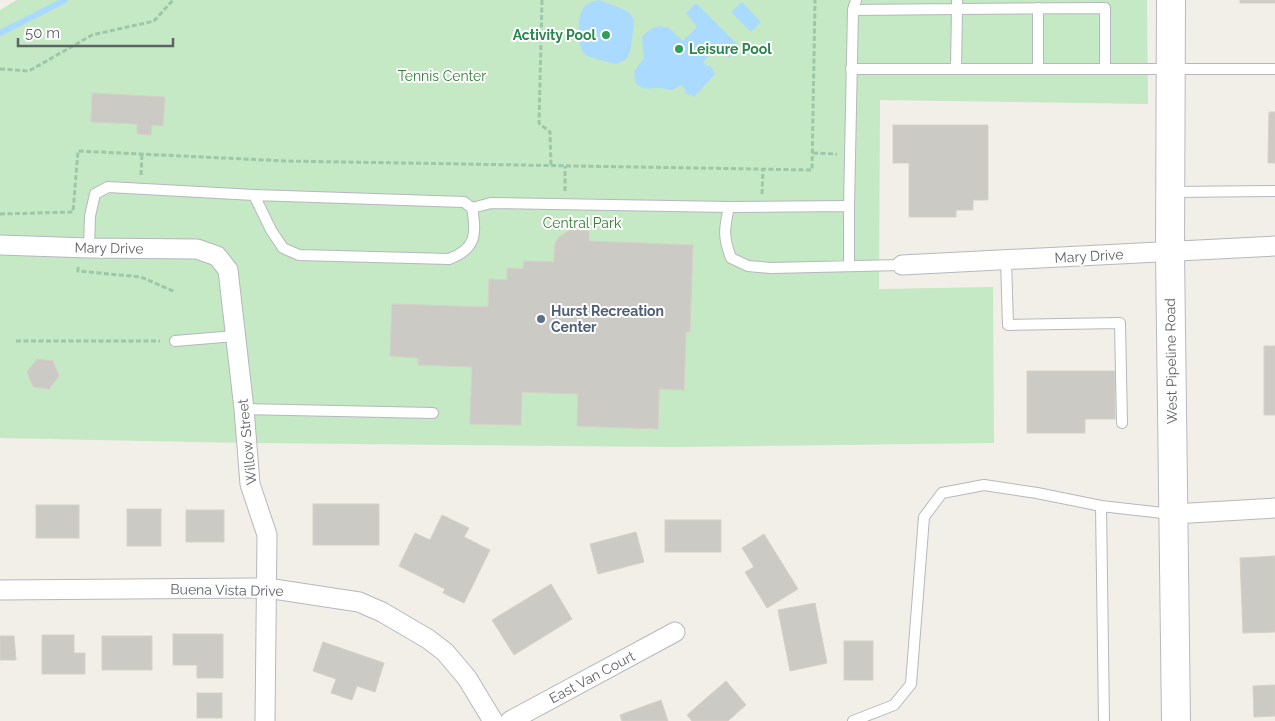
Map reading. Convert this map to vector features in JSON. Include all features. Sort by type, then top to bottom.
[{"type":"main road","name":"West Pipeline Road","points":[[1171,0],[1170,252],[1176,721]]},
{"type":"street","name":"Mary Drive","points":[[0,245],[197,249],[217,256]]},
{"type":"street","name":"Mary Drive","points":[[902,265],[1275,246]]},
{"type":"street","name":"Willow Street","points":[[217,256],[228,270],[234,336],[244,410],[250,484],[267,535],[265,721]]},
{"type":"street","points":[[1173,514],[1275,508]]},
{"type":"street","name":"Buena Vista Drive","points":[[0,590],[267,588],[359,602],[402,623],[445,652],[467,678],[493,721]]},
{"type":"street","name":"East Van Court","points":[[510,721],[675,632]]},
{"type":"lane","points":[[849,266],[851,69],[855,5],[957,4],[1038,8],[1105,8],[1105,68]]},
{"type":"lane","points":[[956,69],[957,4]]},
{"type":"lane","points":[[1038,8],[1038,69]]},
{"type":"lane","points":[[851,69],[1275,69]]},
{"type":"lane","points":[[89,248],[90,216],[95,194],[108,187],[254,195],[464,202],[472,208],[476,229],[470,244],[462,254],[449,259],[299,255],[283,248],[271,230],[254,195]]},
{"type":"lane","points":[[1170,192],[1275,191]]},
{"type":"lane","points":[[472,208],[491,203],[729,207],[849,206]]},
{"type":"lane","points":[[729,207],[724,241],[731,258],[748,266],[771,268],[902,265]]},
{"type":"lane","points":[[1006,260],[1008,325],[1120,324],[1122,423]]},
{"type":"lane","points":[[175,341],[234,336]]},
{"type":"lane","points":[[244,410],[433,413]]},
{"type":"lane","points":[[853,721],[894,705],[911,684],[924,517],[942,493],[984,485],[1037,492],[1101,506],[1173,514]]},
{"type":"lane","points":[[1101,506],[1104,721]]},
{"type":"path","points":[[0,69],[28,71],[92,36],[154,21],[173,0]]},
{"type":"path","points":[[542,0],[539,124],[550,132],[551,166]]},
{"type":"path","points":[[0,214],[73,212],[78,151],[286,160],[812,170],[815,0]]},
{"type":"path","points":[[140,188],[142,153]]},
{"type":"path","points":[[812,153],[850,155]]},
{"type":"path","points":[[564,204],[565,166]]},
{"type":"path","points":[[761,207],[763,169]]},
{"type":"path","points":[[16,341],[175,341]]},
{"type":"green space","name":"Central Park","points":[[17,0],[1147,0],[1148,104],[880,100],[879,289],[993,287],[994,443],[675,447],[246,443],[0,438],[0,10]]},
{"type":"water","name":"Activity Pool","points":[[599,0],[625,10],[634,22],[631,48],[627,58],[616,64],[586,55],[580,46],[579,24],[582,11],[587,4]]},
{"type":"water","points":[[742,2],[761,22],[751,32],[731,12]]},
{"type":"water","name":"Leisure Pool","points":[[696,3],[740,47],[729,58],[717,47],[703,62],[708,67],[710,65],[715,74],[694,97],[691,94],[685,93],[686,90],[681,85],[672,90],[645,88],[636,84],[634,72],[644,58],[642,38],[653,28],[660,26],[669,28],[683,41],[697,27],[686,13]]},
{"type":"building","points":[[1240,0],[1275,0],[1275,3],[1240,3]]},
{"type":"building","points":[[92,93],[165,97],[163,126],[152,125],[151,135],[137,134],[137,124],[91,122]]},
{"type":"building","points":[[1269,112],[1275,112],[1275,163],[1268,163]]},
{"type":"building","points":[[893,125],[988,125],[988,200],[973,200],[973,210],[956,210],[956,217],[909,217],[909,163],[893,163]]},
{"type":"building","name":"Hurst Recreation Center","points":[[570,230],[589,231],[589,241],[693,245],[690,332],[686,332],[684,390],[659,389],[658,429],[577,426],[578,394],[522,392],[521,425],[470,424],[472,367],[418,365],[418,358],[390,356],[392,304],[488,307],[489,279],[507,280],[507,268],[523,269],[524,261],[554,262],[555,243],[559,237]]},
{"type":"building","points":[[1264,346],[1275,346],[1275,415],[1264,415]]},
{"type":"building","points":[[37,359],[53,361],[59,376],[49,389],[33,387],[27,372]]},
{"type":"building","points":[[1027,371],[1115,371],[1115,419],[1085,419],[1085,433],[1027,433]]},
{"type":"building","points":[[313,504],[379,504],[379,545],[313,545]]},
{"type":"building","points":[[36,505],[79,505],[79,538],[36,538]]},
{"type":"building","points":[[127,509],[161,509],[161,546],[127,546]]},
{"type":"building","points":[[186,510],[224,510],[224,542],[186,542]]},
{"type":"building","points":[[442,515],[469,528],[464,537],[490,550],[464,603],[443,593],[445,589],[399,566],[415,533],[430,540]]},
{"type":"building","points":[[665,520],[721,520],[721,552],[665,552]]},
{"type":"building","points":[[636,532],[644,562],[598,574],[590,544]]},
{"type":"building","points":[[764,534],[798,589],[767,608],[745,572],[754,567],[742,548]]},
{"type":"building","points":[[1275,556],[1275,632],[1243,633],[1240,558]]},
{"type":"building","points":[[551,584],[572,619],[514,655],[492,620]]},
{"type":"building","points":[[815,603],[827,663],[790,671],[778,610]]},
{"type":"building","points":[[173,634],[223,634],[223,678],[197,678],[197,665],[173,665]]},
{"type":"building","points":[[42,635],[74,635],[74,653],[85,653],[85,674],[42,674]]},
{"type":"building","points":[[0,636],[14,636],[16,660],[0,660]]},
{"type":"building","points":[[102,636],[152,636],[152,670],[102,670]]},
{"type":"building","points":[[844,641],[873,641],[873,680],[844,680]]},
{"type":"building","points":[[323,642],[384,663],[375,692],[357,686],[352,700],[331,693],[336,679],[313,671]]},
{"type":"building","points":[[726,681],[746,705],[728,721],[692,721],[687,715]]},
{"type":"building","points":[[1275,685],[1275,716],[1254,717],[1253,686]]},
{"type":"building","points":[[197,693],[222,693],[222,718],[197,718]]},
{"type":"building","points":[[661,700],[668,721],[622,721],[620,715]]},
{"type":"waterway","points":[[0,33],[65,0]]},
{"type":"place","name":"Activity Pool","points":[[606,35]]},
{"type":"place","name":"Leisure Pool","points":[[679,49]]},
{"type":"place","name":"Hurst Recreation Center","points":[[541,319]]},
{"type":"park label","name":"Tennis Center","points":[[442,76]]}]
